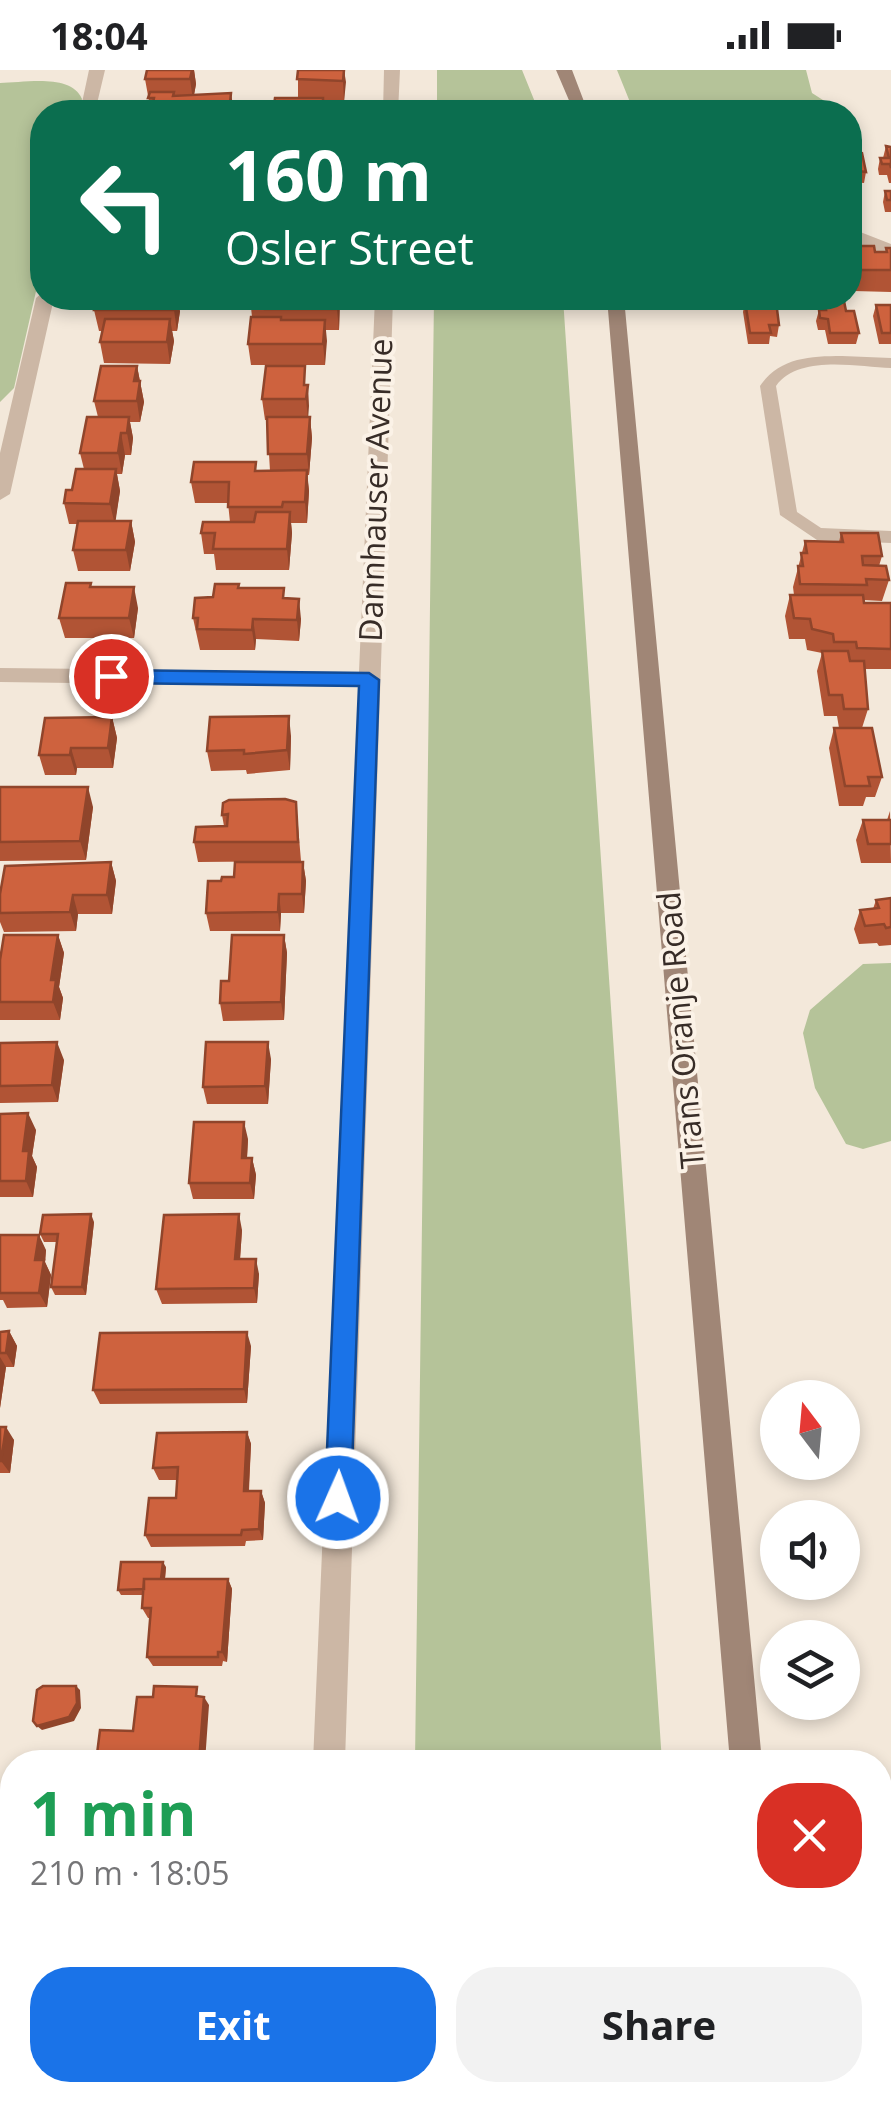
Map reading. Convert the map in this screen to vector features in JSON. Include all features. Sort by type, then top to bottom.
[{"type":"main road","points":[[564,70],[576,100]]},
{"type":"main road","name":"Trans Oranje Road","points":[[616,310],[745,1750]]},
{"type":"street","points":[[88,70],[97,70],[90,100]]},
{"type":"street","points":[[391,100],[392,70]]},
{"type":"street","points":[[862,239],[891,249]]},
{"type":"street","points":[[0,494],[8,422],[41,310]]},
{"type":"street","name":"Dannhauser Avenue","points":[[328,1750],[384,310]]},
{"type":"street","points":[[0,675],[369,680]]},
{"type":"lane","points":[[891,363],[799,363],[778,370],[768,386],[789,515],[817,534],[891,537]]},
{"type":"green space","points":[[437,70],[522,70],[534,100],[437,100]]},
{"type":"green space","points":[[617,70],[806,70],[812,93],[823,100],[629,100]]},
{"type":"green space","points":[[0,83],[58,83],[76,91],[82,99],[30,100],[32,310],[14,388],[0,402]]},
{"type":"green space","points":[[434,310],[564,310],[661,1750],[415,1750]]},
{"type":"green space","points":[[891,963],[891,1141],[863,1149],[846,1144],[815,1088],[803,1033],[810,1010],[863,964]]},
{"type":"building","points":[[147,70],[192,70],[190,79],[145,79]]},
{"type":"building","points":[[298,70],[344,70],[343,81],[297,79]]},
{"type":"building","points":[[150,92],[174,92],[173,96],[231,93],[230,100],[148,98]]},
{"type":"building","points":[[275,98],[323,98],[323,100]]},
{"type":"building","points":[[886,146],[891,147],[891,168],[890,164],[882,164],[880,158],[889,158]]},
{"type":"building","points":[[862,246],[874,246],[875,252],[891,248],[891,270],[862,270]]},
{"type":"building","points":[[876,305],[891,305],[891,333],[882,333]]},
{"type":"building","points":[[746,310],[777,310],[779,325],[769,325],[771,333],[750,333]]},
{"type":"building","points":[[819,310],[854,311],[859,333],[830,333],[828,319],[820,318]]},
{"type":"building","points":[[251,317],[325,320],[323,344],[248,344]]},
{"type":"building","points":[[105,319],[170,319],[167,342],[100,342]]},
{"type":"building","points":[[101,366],[137,366],[137,401],[94,401]]},
{"type":"building","points":[[266,366],[305,366],[306,399],[262,399]]},
{"type":"building","points":[[87,417],[129,417],[118,453],[80,453]]},
{"type":"building","points":[[267,417],[310,417],[307,454],[268,454]]},
{"type":"building","points":[[194,462],[256,462],[255,471],[307,470],[305,502],[283,502],[282,507],[228,507],[229,482],[191,482]]},
{"type":"building","points":[[76,469],[116,469],[110,504],[64,503],[66,490],[72,490]]},
{"type":"building","points":[[256,512],[290,512],[287,549],[213,549],[215,533],[201,533],[203,522],[254,522]]},
{"type":"building","points":[[78,521],[131,521],[126,550],[73,550]]},
{"type":"building","points":[[841,533],[878,533],[882,556],[862,556],[863,565],[886,566],[889,580],[866,579],[867,585],[800,584],[798,566],[803,566],[801,553],[807,553],[805,541],[843,542]]},
{"type":"building","points":[[66,583],[134,587],[129,618],[59,618]]},
{"type":"building","points":[[215,584],[284,588],[283,598],[299,599],[297,620],[253,619],[252,630],[197,629],[198,618],[193,618],[195,598],[213,597]]},
{"type":"building","points":[[790,595],[863,595],[864,603],[891,603],[891,649],[857,648],[856,642],[834,642],[833,634],[812,629],[810,619],[794,618]]},
{"type":"building","points":[[822,651],[848,651],[850,661],[864,661],[868,709],[844,709],[842,695],[829,695]]},
{"type":"building","points":[[289,716],[287,750],[244,754],[244,750],[207,751],[210,717]]},
{"type":"building","points":[[112,717],[108,748],[71,748],[70,755],[39,755],[45,718]]},
{"type":"building","points":[[834,728],[872,728],[882,777],[868,777],[870,786],[845,786]]},
{"type":"building","points":[[0,787],[88,787],[80,841],[0,842]]},
{"type":"building","points":[[229,800],[296,802],[298,842],[194,842],[196,827],[227,826],[228,814],[222,815],[223,803]]},
{"type":"building","points":[[863,820],[891,820],[891,844],[868,844]]},
{"type":"building","points":[[111,862],[107,895],[73,895],[70,912],[0,913],[5,866]]},
{"type":"building","points":[[235,862],[303,862],[302,894],[279,894],[278,912],[206,913],[208,881],[234,877]]},
{"type":"building","points":[[891,898],[891,927],[865,926],[860,910],[879,908],[876,900]]},
{"type":"building","points":[[4,935],[58,935],[51,980],[56,980],[53,1002],[0,1002]]},
{"type":"building","points":[[232,935],[284,935],[281,1002],[220,1003],[221,981],[229,981]]},
{"type":"building","points":[[57,1042],[52,1085],[0,1086],[0,1043]]},
{"type":"building","points":[[206,1042],[268,1042],[265,1086],[203,1087]]},
{"type":"building","points":[[28,1113],[23,1151],[29,1151],[26,1181],[0,1181],[0,1114]]},
{"type":"building","points":[[194,1122],[244,1122],[242,1158],[252,1158],[250,1183],[189,1183]]},
{"type":"building","points":[[91,1214],[82,1287],[51,1287],[58,1234],[40,1234],[43,1215]]},
{"type":"building","points":[[239,1214],[235,1259],[256,1259],[254,1288],[156,1289],[164,1215]]},
{"type":"building","points":[[0,1235],[39,1235],[35,1260],[44,1260],[39,1293],[0,1293]]},
{"type":"building","points":[[9,1331],[6,1353],[0,1353],[0,1332]]},
{"type":"building","points":[[247,1332],[244,1389],[93,1390],[100,1333]]},
{"type":"building","points":[[0,1427],[6,1427],[1,1461],[0,1461]]},
{"type":"building","points":[[247,1432],[244,1491],[261,1491],[259,1529],[242,1530],[241,1535],[145,1535],[149,1498],[176,1498],[178,1467],[153,1468],[157,1433]]},
{"type":"building","points":[[121,1562],[163,1562],[161,1579],[144,1579],[144,1589],[118,1590]]},
{"type":"building","points":[[144,1579],[228,1579],[222,1652],[218,1652],[218,1657],[147,1657],[151,1608],[142,1608]]},
{"type":"building","points":[[43,1686],[76,1686],[77,1703],[69,1717],[37,1726],[33,1721],[37,1690]]},
{"type":"building","points":[[154,1686],[197,1687],[196,1696],[204,1697],[200,1750],[98,1750],[100,1730],[133,1731],[137,1697],[153,1697]]},
{"type":"route","points":[[111,676],[369,680],[338,1498]]}]
